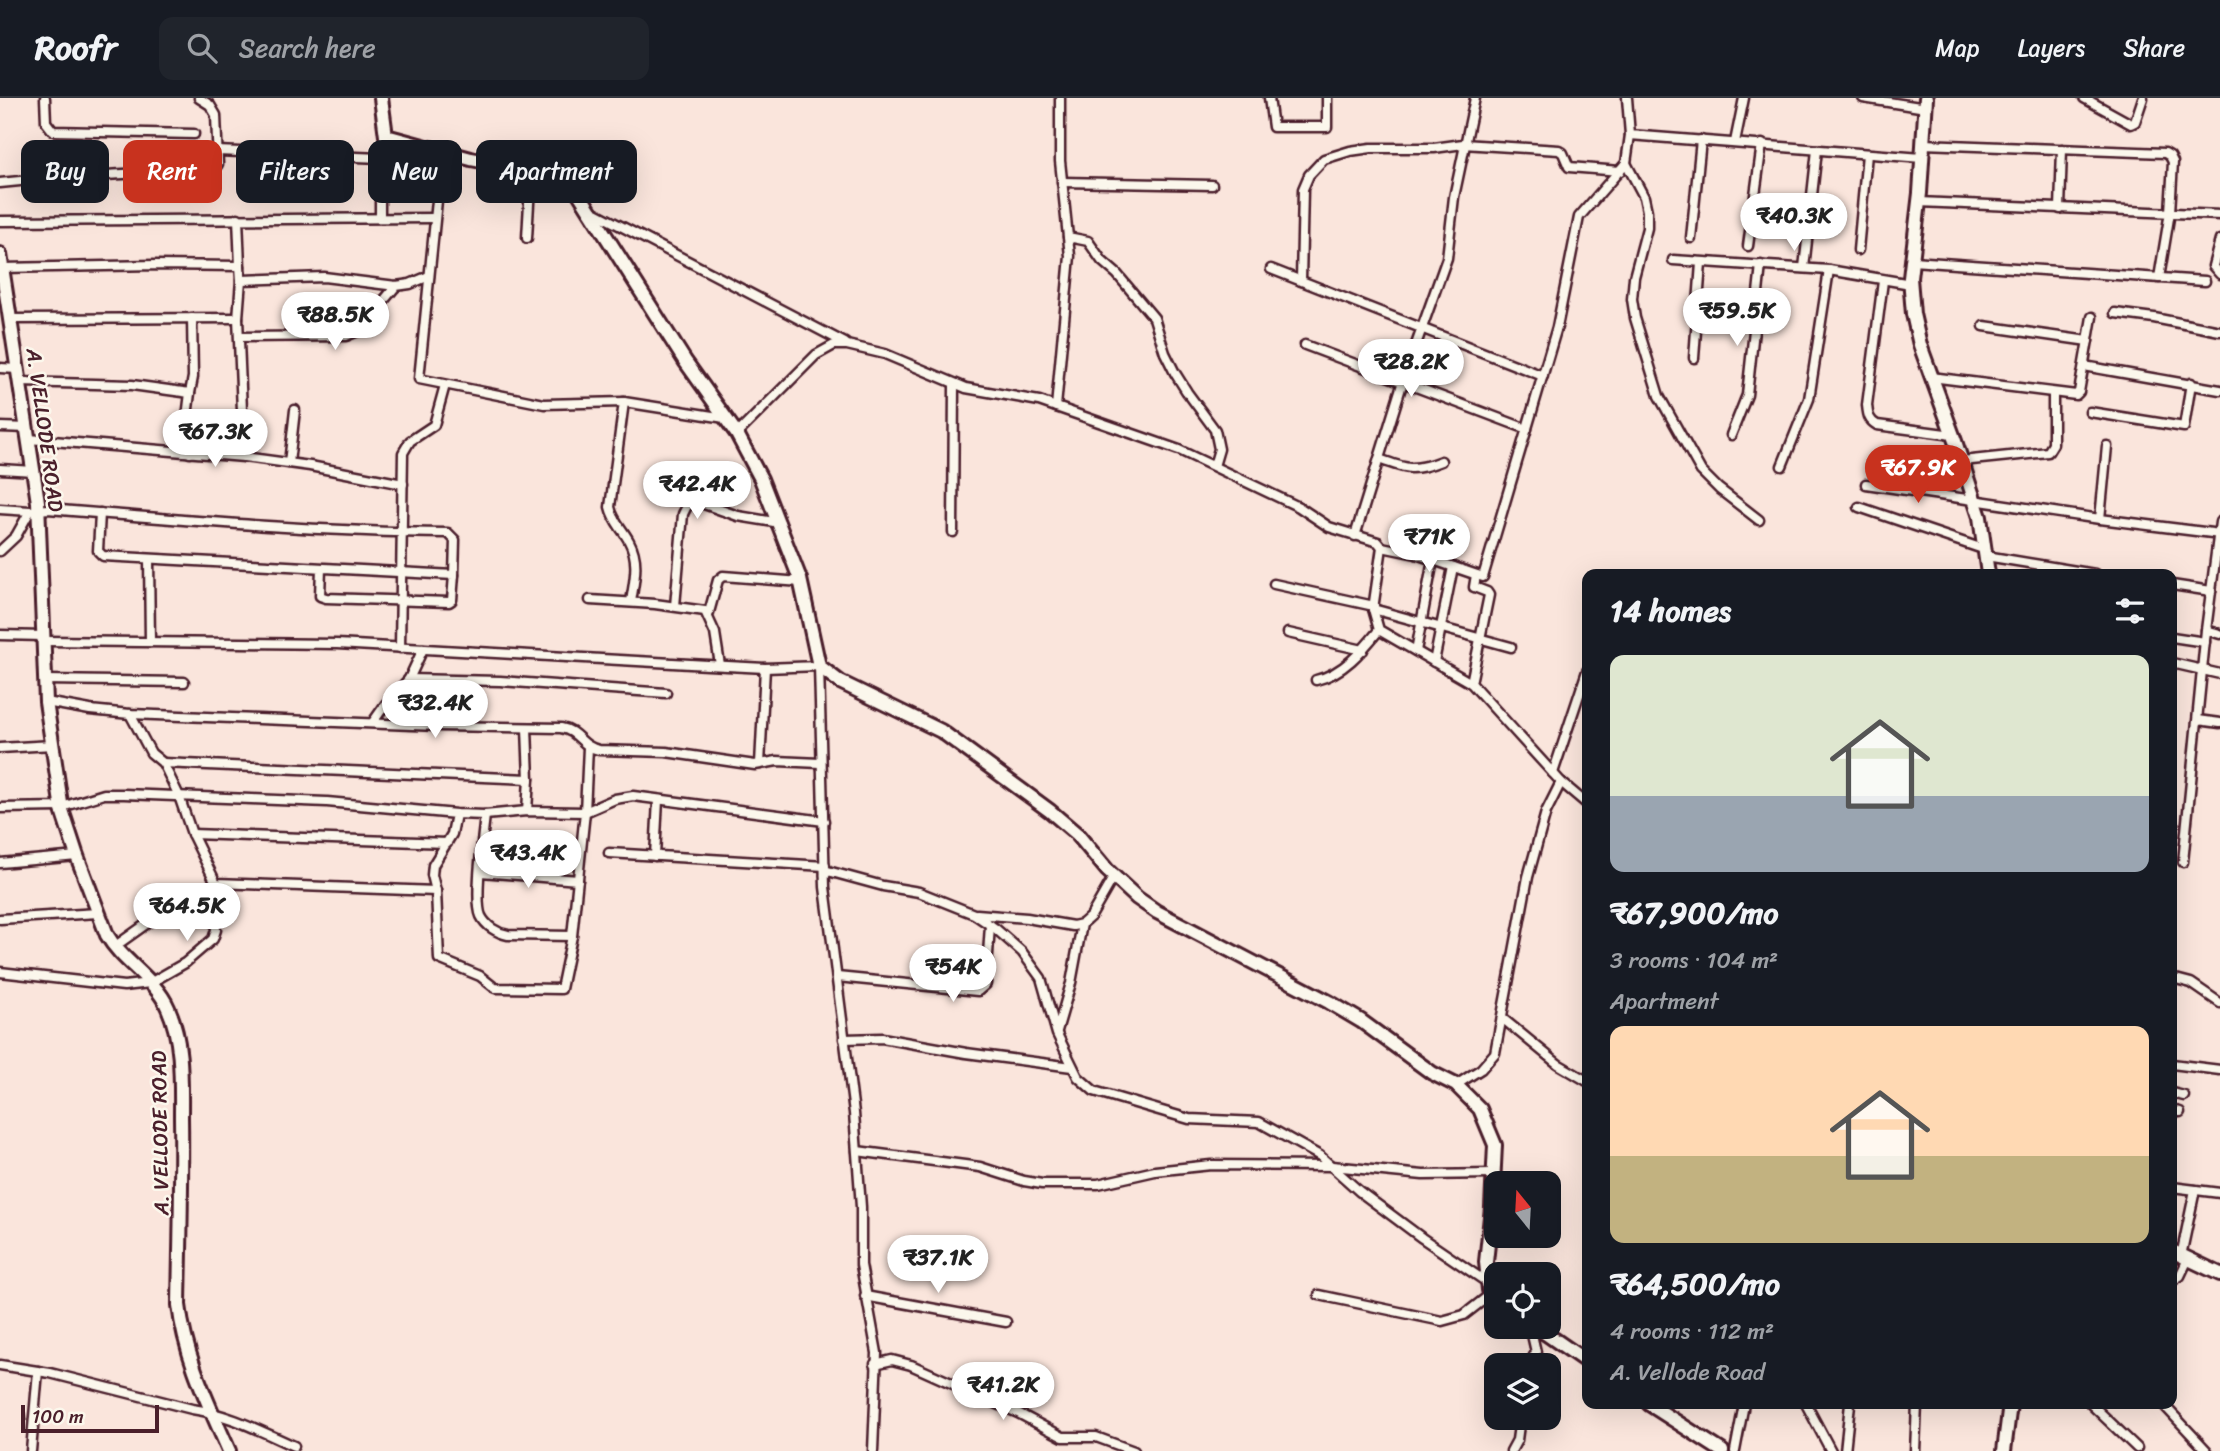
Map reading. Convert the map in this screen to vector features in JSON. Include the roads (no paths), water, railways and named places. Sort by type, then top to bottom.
[{"type":"street","points":[[45,98],[46,122],[52,131],[194,134]]},
{"type":"street","points":[[199,98],[210,105],[216,115],[217,140]]},
{"type":"street","points":[[381,98],[385,140]]},
{"type":"street","points":[[1056,407],[1070,256],[1062,182],[1060,98]]},
{"type":"street","points":[[1269,98],[1273,127],[1326,127],[1327,98]]},
{"type":"street","points":[[1355,536],[1403,381],[1447,258],[1454,197],[1475,98]]},
{"type":"street","points":[[737,434],[816,355],[834,345],[847,345],[885,354],[954,384],[1039,401],[1179,450],[1299,507],[1329,527],[1378,542],[1382,547],[1483,577],[1557,327],[1579,217],[1626,163],[1630,135],[1627,98]]},
{"type":"street","points":[[1735,142],[1744,98]]},
{"type":"street","points":[[1863,98],[1926,103],[1911,284],[1920,345],[1980,517],[1988,569]]},
{"type":"street","points":[[2084,98],[2131,124],[2135,122],[2143,98]]},
{"type":"street","points":[[1630,135],[1922,158]]},
{"type":"street","points":[[386,136],[401,140]]},
{"type":"street","points":[[1691,238],[1701,139]]},
{"type":"street","points":[[1301,281],[1303,189],[1318,163],[1332,155],[1371,148],[1434,148],[1464,144],[1559,150],[1569,167],[1620,171]]},
{"type":"street","points":[[1748,246],[1762,144]]},
{"type":"street","points":[[1923,144],[2165,153],[2173,162],[2170,212],[2160,278]]},
{"type":"street","points":[[2060,209],[2062,149]]},
{"type":"street","points":[[1804,268],[1817,150]]},
{"type":"street","points":[[222,151],[368,157]]},
{"type":"street","points":[[1858,250],[1867,154]]},
{"type":"street","points":[[1626,163],[1644,197],[1647,211],[1647,228],[1634,277],[1632,299],[1635,318],[1659,396],[1701,471],[1719,489],[1759,520]]},
{"type":"street","points":[[0,183],[123,174]]},
{"type":"street","points":[[1062,182],[1212,185]]},
{"type":"street","points":[[1919,202],[2220,215]]},
{"type":"street","points":[[380,203],[380,217]]},
{"type":"street","points":[[436,203],[419,376],[422,382],[544,404],[624,402],[725,418]]},
{"type":"street","points":[[527,238],[529,203]]},
{"type":"street","points":[[585,203],[685,361],[737,434],[761,479],[801,582],[818,666],[825,871],[857,1151],[861,1265],[877,1353],[873,1451]]},
{"type":"street","points":[[589,209],[847,345]]},
{"type":"street","points":[[238,218],[242,280],[238,317],[244,457]]},
{"type":"street","points":[[0,221],[434,218]]},
{"type":"street","points":[[1068,237],[1088,241],[1102,261],[1117,274],[1154,318],[1165,353],[1175,373],[1215,430],[1219,449],[1214,466]]},
{"type":"street","points":[[2220,240],[2213,266],[2220,274]]},
{"type":"street","name":"A. VELLODE ROAD","points":[[0,254],[3,294],[10,319],[34,471],[46,702],[62,807],[97,913],[114,947],[159,991],[173,1020],[177,1040],[182,1153],[179,1305],[182,1333],[188,1355],[229,1451]]},
{"type":"street","points":[[1673,260],[1829,270],[1911,284]]},
{"type":"street","points":[[1912,261],[2205,281]]},
{"type":"street","points":[[1693,358],[1702,263]]},
{"type":"street","points":[[1731,435],[1746,395],[1762,265]]},
{"type":"street","points":[[2,268],[240,266]]},
{"type":"street","points":[[1271,269],[1542,376]]},
{"type":"street","points":[[1782,466],[1810,398],[1829,270]]},
{"type":"street","points":[[242,280],[324,277],[396,286],[410,284],[429,276]]},
{"type":"street","points":[[1883,281],[1867,405],[1871,422],[1953,435]]},
{"type":"street","points":[[240,337],[346,336],[358,331],[396,286]]},
{"type":"street","points":[[2115,313],[2220,331]]},
{"type":"street","points":[[10,319],[238,317]]},
{"type":"street","points":[[1931,377],[2076,395],[2079,392],[2092,317]]},
{"type":"street","points":[[190,453],[186,425],[193,377],[192,318]]},
{"type":"street","points":[[1984,326],[2088,341]]},
{"type":"street","points":[[1305,345],[1527,429]]},
{"type":"street","points":[[2084,366],[2220,390]]},
{"type":"street","points":[[0,368],[19,375],[190,393]]},
{"type":"street","points":[[2090,412],[2184,427],[2191,383]]},
{"type":"street","points":[[953,532],[954,384]]},
{"type":"street","points":[[400,648],[404,533],[402,459],[410,441],[434,425],[445,385]]},
{"type":"street","points":[[1962,461],[2048,452],[2053,444],[2053,394]]},
{"type":"street","points":[[624,402],[610,506],[612,519],[628,539],[637,563],[631,602]]},
{"type":"street","points":[[289,463],[295,410]]},
{"type":"street","points":[[0,427],[28,433],[289,463],[403,484]]},
{"type":"street","points":[[2100,519],[2107,446]]},
{"type":"street","points":[[1379,459],[1408,469],[1420,469],[1441,461]]},
{"type":"street","points":[[0,469],[34,471]]},
{"type":"street","points":[[1866,484],[2219,534]]},
{"type":"street","points":[[675,606],[683,514],[687,506],[694,502],[704,503],[738,516],[779,523]]},
{"type":"street","points":[[1859,507],[1986,553],[2069,569]]},
{"type":"street","points":[[0,509],[404,533],[448,533],[455,540],[452,600],[449,602],[326,598],[320,596],[321,568]]},
{"type":"street","points":[[0,551],[16,536],[34,510]]},
{"type":"street","points":[[100,513],[99,555],[454,575]]},
{"type":"street","points":[[2183,862],[2206,630],[2220,522]]},
{"type":"street","points":[[1382,547],[1373,608],[1379,629],[1471,683],[1561,782],[1582,800]]},
{"type":"street","points":[[149,559],[149,642]]},
{"type":"street","points":[[1416,651],[1433,560]]},
{"type":"street","points":[[1434,662],[1453,567]]},
{"type":"street","points":[[1471,683],[1489,595],[1474,587],[1476,575]]},
{"type":"street","points":[[708,616],[718,579],[723,576],[801,582]]},
{"type":"street","points":[[1274,584],[1373,608],[1511,647]]},
{"type":"street","points":[[2177,586],[2211,591]]},
{"type":"street","points":[[590,600],[700,609],[708,616],[718,643],[720,665]]},
{"type":"street","points":[[1316,680],[1338,672],[1363,650],[1379,629]]},
{"type":"street","points":[[2206,630],[2220,634]]},
{"type":"street","points":[[1288,633],[1363,650]]},
{"type":"street","points":[[0,635],[149,642],[337,644],[765,668],[818,666],[840,682],[941,731],[1050,811],[1077,834],[1136,898],[1157,912],[1362,1021],[1432,1073],[1455,1085],[1480,1109],[1495,1145],[1493,1171]]},
{"type":"street","points":[[2177,638],[2205,642]]},
{"type":"street","points":[[373,722],[384,705],[409,679],[423,649]]},
{"type":"street","points":[[2177,664],[2220,674]]},
{"type":"street","points":[[761,764],[765,668]]},
{"type":"street","points":[[409,679],[500,681],[666,693]]},
{"type":"street","points":[[45,680],[184,682]]},
{"type":"street","points":[[1553,773],[1582,686]]},
{"type":"street","points":[[46,702],[130,714],[570,729],[588,747],[666,752],[755,765],[777,761],[820,763]]},
{"type":"street","points":[[130,714],[151,753],[163,763],[179,796],[192,834],[216,883]]},
{"type":"street","points":[[2198,720],[2220,723]]},
{"type":"street","points":[[527,728],[527,811]]},
{"type":"street","points":[[0,748],[53,745]]},
{"type":"street","points":[[456,814],[447,843],[433,865],[439,959],[480,976],[495,988],[561,989],[572,936],[585,813],[588,747]]},
{"type":"street","points":[[163,763],[529,779]]},
{"type":"street","points":[[1455,1085],[1481,1069],[1495,1053],[1528,877],[1546,812],[1561,782]]},
{"type":"street","points":[[0,808],[62,807],[104,794],[327,802],[485,815],[527,811],[585,813],[625,796],[824,821]]},
{"type":"street","points":[[656,856],[658,800]]},
{"type":"street","points":[[485,815],[478,905],[485,921],[494,930],[508,935],[572,936]]},
{"type":"street","points":[[192,834],[447,843]]},
{"type":"street","points":[[609,853],[840,873],[883,886],[919,892],[974,914],[1022,952],[1041,978],[1057,1034],[1072,1067],[1077,1077],[1094,1091],[1189,1119],[1259,1122],[1320,1156],[1359,1191],[1484,1287]]},
{"type":"street","points":[[0,863],[77,856]]},
{"type":"street","points":[[481,872],[578,880]]},
{"type":"street","points":[[974,914],[1027,918],[1073,926],[1082,924],[1091,916],[1114,876]]},
{"type":"street","points":[[114,947],[159,915],[216,883],[436,891]]},
{"type":"street","points":[[0,972],[124,986],[150,983],[185,963],[213,939],[215,921],[196,895]]},
{"type":"street","points":[[0,919],[97,913]]},
{"type":"street","points":[[1057,1034],[1071,982],[1082,924]]},
{"type":"street","points":[[837,977],[978,991],[986,984],[990,925]]},
{"type":"street","points":[[2177,979],[2191,983],[2220,1003]]},
{"type":"street","points":[[1502,1018],[1558,1063],[1582,1078]]},
{"type":"street","points":[[844,1039],[882,1038],[966,1053],[1072,1067]]},
{"type":"street","points":[[2177,1065],[2220,1070]]},
{"type":"street","points":[[2177,1094],[2184,1096]]},
{"type":"street","points":[[857,1151],[980,1167],[1042,1184],[1098,1184],[1183,1166],[1332,1166],[1423,1175],[1484,1174]]},
{"type":"street","points":[[2177,1188],[2220,1193]]},
{"type":"street","points":[[2177,1278],[2180,1276],[2180,1255],[2195,1190]]},
{"type":"street","points":[[2180,1255],[2220,1274]]},
{"type":"street","points":[[1319,1295],[1441,1321],[1464,1315],[1484,1299]]},
{"type":"street","points":[[865,1296],[1006,1322]]},
{"type":"street","points":[[1552,1339],[1582,1359]]},
{"type":"street","points":[[875,1364],[891,1360],[911,1365],[1018,1413],[1063,1437],[1096,1437],[1134,1451]]},
{"type":"street","points":[[0,1365],[38,1371],[192,1409],[212,1411],[293,1446]]},
{"type":"street","points":[[31,1451],[38,1371]]},
{"type":"street","points":[[1657,1409],[1722,1451]]},
{"type":"street","points":[[1735,1451],[1743,1409]]},
{"type":"street","points":[[1809,1409],[1831,1451]]},
{"type":"street","points":[[1845,1451],[1849,1409]]},
{"type":"street","points":[[1915,1451],[1917,1409]]},
{"type":"street","points":[[2004,1451],[2009,1409]]},
{"type":"street","points":[[2096,1409],[2137,1448]]},
{"type":"street","points":[[2168,1409],[2207,1451]]},
{"type":"street","points":[[1511,1451],[1518,1430]]}]
